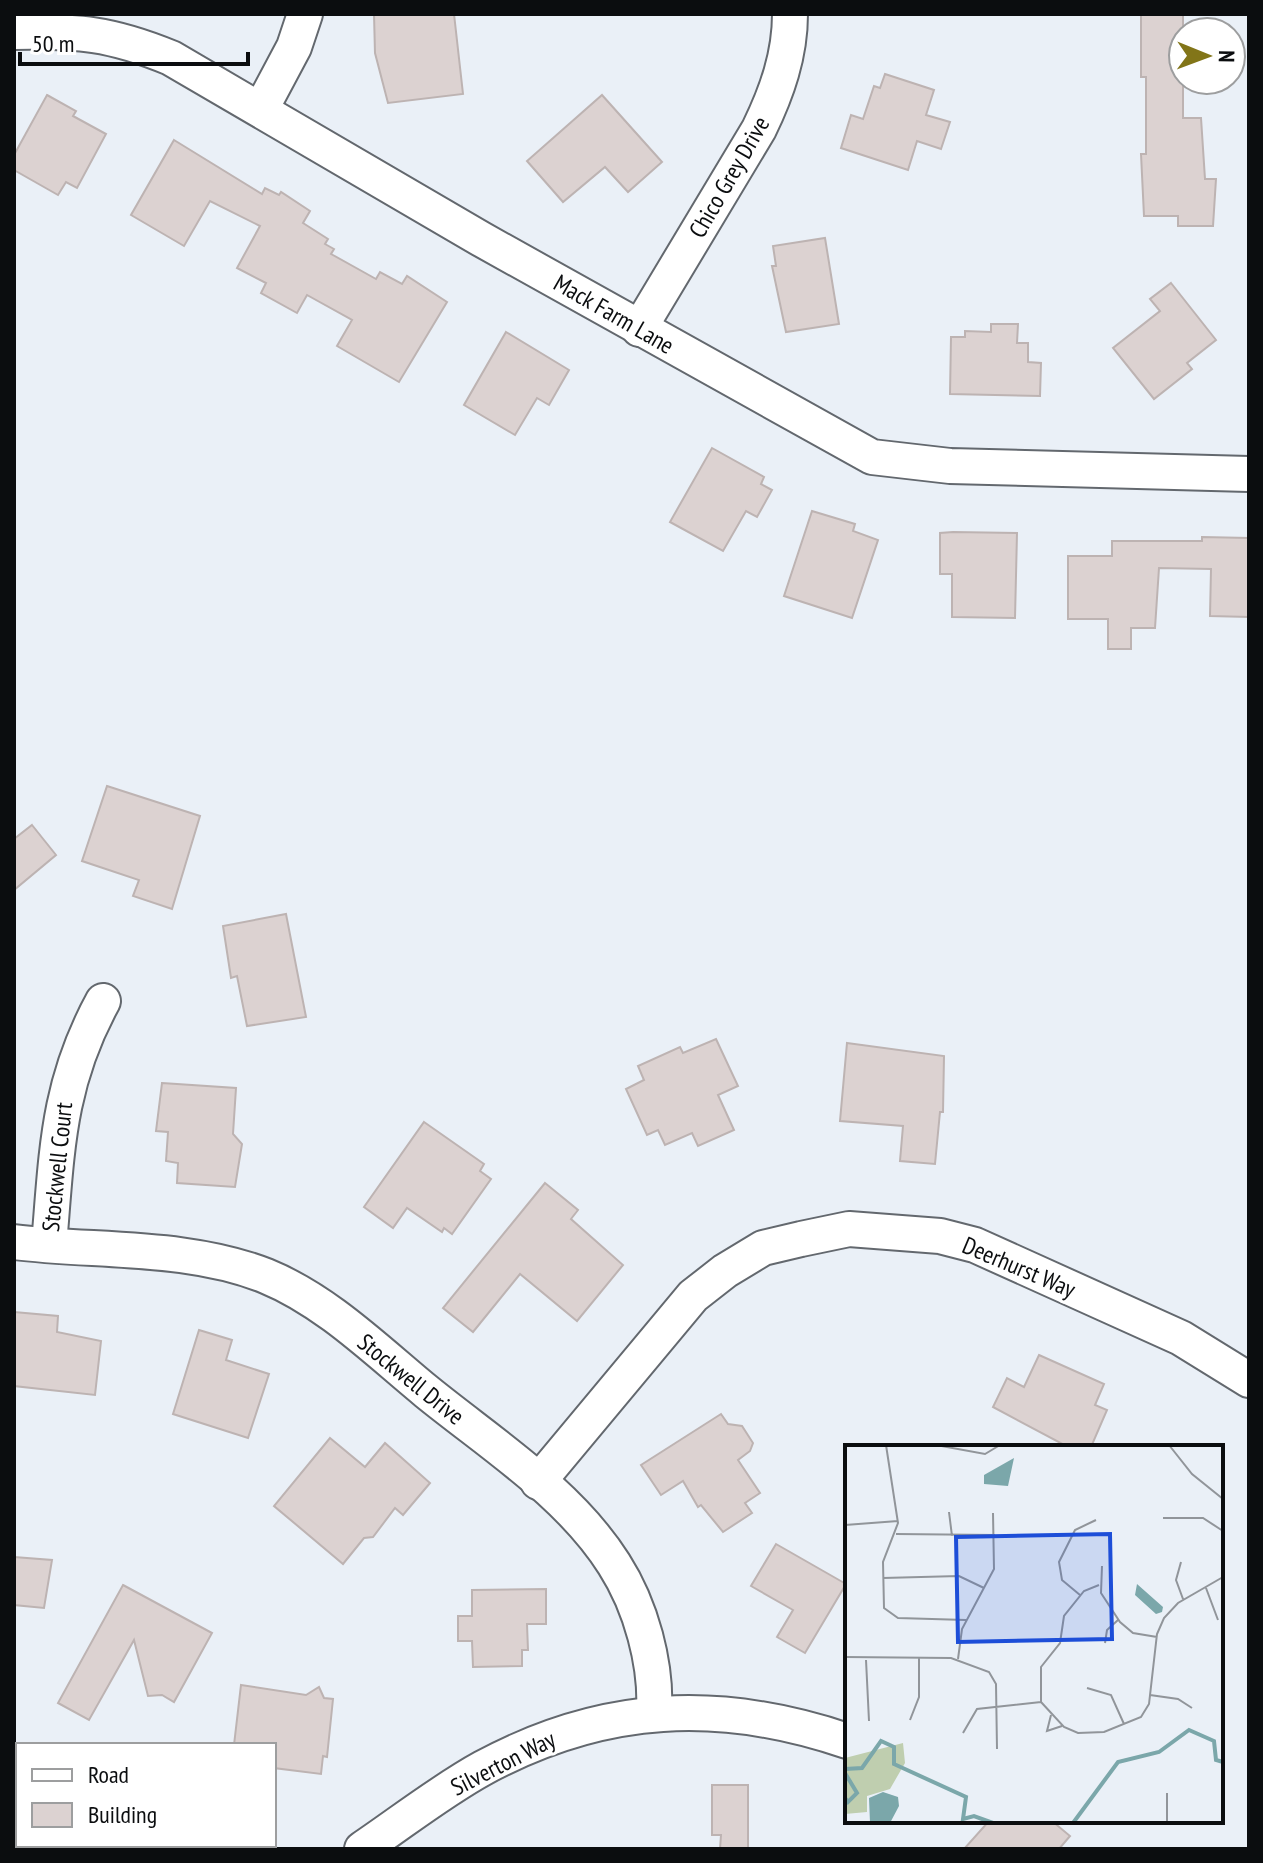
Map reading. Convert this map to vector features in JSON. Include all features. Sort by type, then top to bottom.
[{"type":"street","points":[[261,109],[294,47],[305,14]]},
{"type":"street","name":"Chico Grey Drive","points":[[639,329],[759,129],[776,94],[785,59],[790,14]]},
{"type":"street","name":"Mack Farm Lane","points":[[14,32],[82,32],[128,40],[171,58],[639,329],[872,457],[950,466],[1249,474]]},
{"type":"street","name":"Stockwell Court","points":[[49,1245],[64,1094],[77,1052],[103,1001]]},
{"type":"street","name":"Deerhurst Way","points":[[538,1482],[693,1296],[725,1271],[763,1248],[849,1229],[895,1230],[975,1245],[1181,1338],[1249,1380]]},
{"type":"street","name":"Stockwell Drive","points":[[14,1242],[219,1262],[292,1288],[330,1312],[538,1482],[588,1529],[615,1565],[630,1595],[649,1653],[654,1714]]},
{"type":"street","name":"Silverton Way","points":[[362,1849],[451,1787],[510,1754],[592,1724],[654,1714],[748,1715],[845,1740]]},
{"type":"building","points":[[374,14],[454,14],[463,94],[388,103],[375,53]]},
{"type":"building","points":[[1141,14],[1183,14],[1167,16],[1167,96],[1183,96],[1183,118],[1201,118],[1205,179],[1216,179],[1213,226],[1178,226],[1178,216],[1144,216],[1141,154],[1146,154],[1146,77],[1141,77]]},
{"type":"building","points":[[885,74],[934,90],[926,115],[950,122],[941,149],[917,141],[908,170],[841,148],[851,115],[863,119],[874,86],[880,88]]},
{"type":"building","points":[[47,95],[76,111],[73,116],[106,134],[77,188],[66,182],[58,195],[14,170],[14,155]]},
{"type":"building","points":[[602,95],[662,162],[628,192],[605,167],[563,202],[527,161]]},
{"type":"building","points":[[174,140],[262,194],[265,188],[279,195],[281,192],[310,211],[303,223],[328,239],[325,244],[334,249],[331,254],[376,279],[380,272],[402,284],[407,276],[447,302],[399,382],[337,346],[352,320],[307,295],[297,313],[261,293],[266,283],[237,268],[260,226],[210,201],[184,246],[131,215]]},
{"type":"building","points":[[825,238],[839,324],[786,332],[772,266],[776,266],[773,246]]},
{"type":"building","points":[[1171,283],[1216,340],[1187,363],[1192,369],[1154,399],[1113,348],[1160,311],[1150,299]]},
{"type":"building","points":[[991,324],[1018,324],[1017,343],[1028,343],[1028,362],[1041,363],[1040,396],[950,394],[951,337],[965,337],[965,331],[991,332]]},
{"type":"building","points":[[506,332],[569,370],[549,405],[537,398],[515,435],[464,405]]},
{"type":"building","points":[[712,448],[764,477],[761,484],[772,490],[757,517],[746,511],[723,551],[670,522]]},
{"type":"building","points":[[812,511],[855,524],[853,531],[878,540],[852,618],[784,596]]},
{"type":"building","points":[[940,533],[1017,533],[1015,618],[952,617],[952,574],[940,574]]},
{"type":"building","points":[[1202,537],[1249,538],[1249,617],[1210,616],[1211,569],[1159,568],[1155,628],[1131,628],[1131,649],[1108,649],[1108,619],[1068,619],[1068,556],[1112,556],[1112,541],[1202,541]]},
{"type":"building","points":[[107,786],[200,816],[172,909],[133,896],[139,880],[82,861]]},
{"type":"building","points":[[32,825],[56,855],[14,890],[14,839]]},
{"type":"building","points":[[286,914],[306,1017],[247,1026],[237,976],[231,978],[223,926]]},
{"type":"building","points":[[716,1039],[738,1086],[718,1095],[734,1130],[698,1146],[692,1133],[665,1145],[658,1130],[647,1135],[626,1089],[644,1080],[638,1066],[680,1047],[683,1053]]},
{"type":"building","points":[[847,1043],[944,1056],[943,1112],[940,1112],[935,1164],[900,1161],[903,1126],[840,1121]]},
{"type":"building","points":[[162,1083],[236,1088],[233,1134],[242,1144],[235,1187],[177,1183],[178,1163],[166,1161],[168,1132],[156,1131]]},
{"type":"building","points":[[424,1122],[484,1164],[480,1171],[491,1179],[452,1234],[444,1228],[442,1232],[407,1208],[393,1228],[364,1207]]},
{"type":"building","points":[[545,1183],[578,1210],[571,1219],[623,1265],[577,1321],[520,1274],[473,1332],[443,1308]]},
{"type":"building","points":[[14,1312],[58,1316],[57,1332],[101,1341],[95,1395],[14,1386]]},
{"type":"building","points":[[199,1330],[232,1340],[226,1360],[269,1374],[248,1438],[173,1414]]},
{"type":"building","points":[[1039,1355],[1104,1384],[1095,1405],[1107,1410],[1092,1445],[1064,1445],[993,1407],[1007,1378],[1024,1387]]},
{"type":"building","points":[[721,1414],[728,1424],[742,1426],[753,1443],[750,1451],[738,1460],[760,1493],[745,1503],[752,1513],[723,1532],[701,1505],[698,1507],[683,1481],[661,1495],[641,1465]]},
{"type":"building","points":[[330,1438],[365,1467],[385,1443],[430,1483],[403,1515],[395,1508],[373,1537],[364,1538],[343,1564],[274,1506]]},
{"type":"building","points":[[776,1544],[845,1583],[805,1653],[777,1637],[793,1610],[751,1586]]},
{"type":"building","points":[[14,1557],[52,1560],[44,1608],[14,1605]]},
{"type":"building","points":[[123,1585],[212,1633],[174,1702],[162,1695],[148,1696],[134,1640],[89,1720],[58,1703]]},
{"type":"building","points":[[546,1589],[546,1624],[527,1624],[528,1650],[522,1650],[522,1666],[473,1667],[472,1641],[458,1641],[458,1616],[472,1616],[472,1590]]},
{"type":"building","points":[[241,1685],[306,1695],[319,1687],[324,1698],[333,1699],[327,1757],[323,1756],[321,1774],[276,1768],[276,1743],[234,1743]]},
{"type":"building","points":[[712,1785],[748,1785],[748,1849],[720,1849],[721,1835],[712,1835]]},
{"type":"building","points":[[987,1823],[1054,1823],[1070,1836],[1059,1849],[964,1849]]}]
